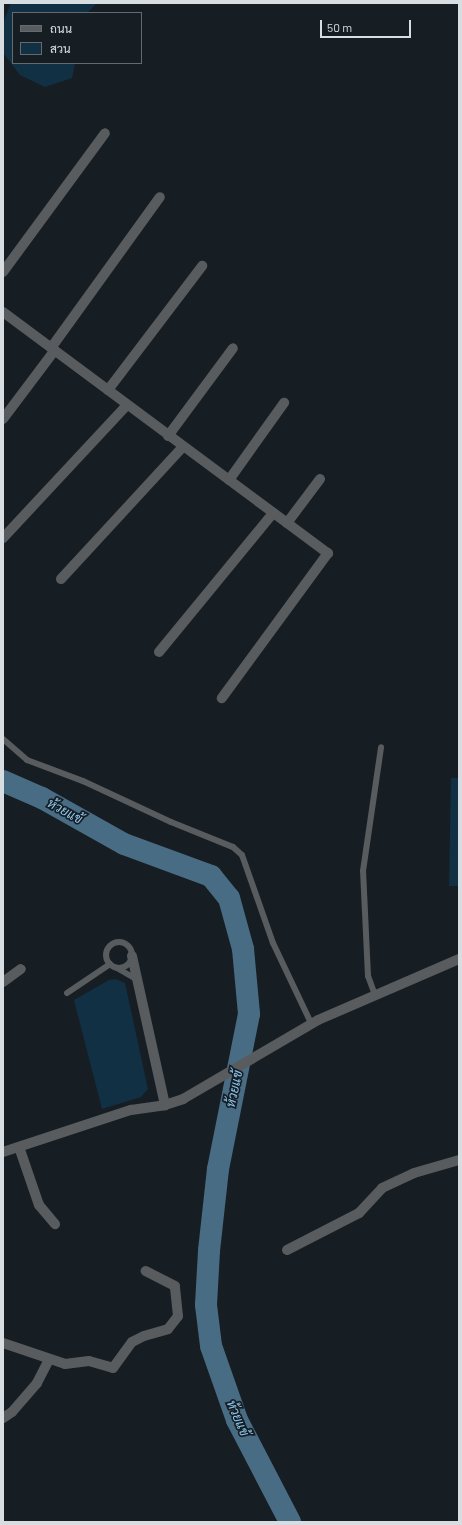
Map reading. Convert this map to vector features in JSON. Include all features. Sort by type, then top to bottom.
[{"type":"street","points":[[3,272],[105,133]]},
{"type":"street","points":[[3,419],[160,197]]},
{"type":"street","points":[[108,390],[202,266]]},
{"type":"street","points":[[3,312],[168,436],[328,553],[222,698]]},
{"type":"street","points":[[168,436],[233,348]]},
{"type":"street","points":[[229,480],[284,403]]},
{"type":"street","points":[[3,538],[127,405]]},
{"type":"street","points":[[61,579],[183,447]]},
{"type":"street","points":[[287,523],[320,479]]},
{"type":"street","points":[[159,652],[273,513]]},
{"type":"street","points":[[132,956],[165,1105]]},
{"type":"street","points":[[3,1152],[131,1110],[165,1105],[183,1099],[311,1023],[459,959]]},
{"type":"street","points":[[3,982],[21,969]]},
{"type":"street","points":[[19,1147],[39,1205],[55,1224]]},
{"type":"street","points":[[287,1250],[359,1214],[382,1188],[414,1174],[459,1160]]},
{"type":"street","points":[[3,1343],[64,1364],[89,1361],[113,1368],[132,1342],[173,1326],[178,1316],[175,1286],[146,1271]]},
{"type":"street","points":[[3,1418],[12,1412],[37,1383],[49,1359]]},
{"type":"lane","points":[[3,739],[27,760],[83,781],[171,822],[233,847],[242,856],[273,943],[311,1023]]},
{"type":"lane","points":[[375,995],[368,976],[363,871],[364,849],[381,747]]},
{"type":"lane","points":[[117,968],[125,966],[132,956],[127,944],[114,943],[106,953],[110,964],[137,980]]},
{"type":"lane","points":[[67,993],[110,964]]},
{"type":"green space","points":[[11,3],[97,3],[88,12],[12,12],[12,64],[75,64],[72,78],[45,87],[20,75],[4,54],[4,21]]},
{"type":"green space","points":[[451,778],[459,778],[459,886],[449,886]]},
{"type":"green space","points":[[116,979],[125,983],[148,1089],[141,1097],[102,1109],[74,1000],[109,980]]},
{"type":"waterway","name":"ห้วยแข้","points":[[3,781],[42,798],[124,844],[211,876],[229,898],[243,949],[249,1014],[218,1169],[209,1251],[206,1305],[211,1346],[237,1420],[290,1522]]}]
